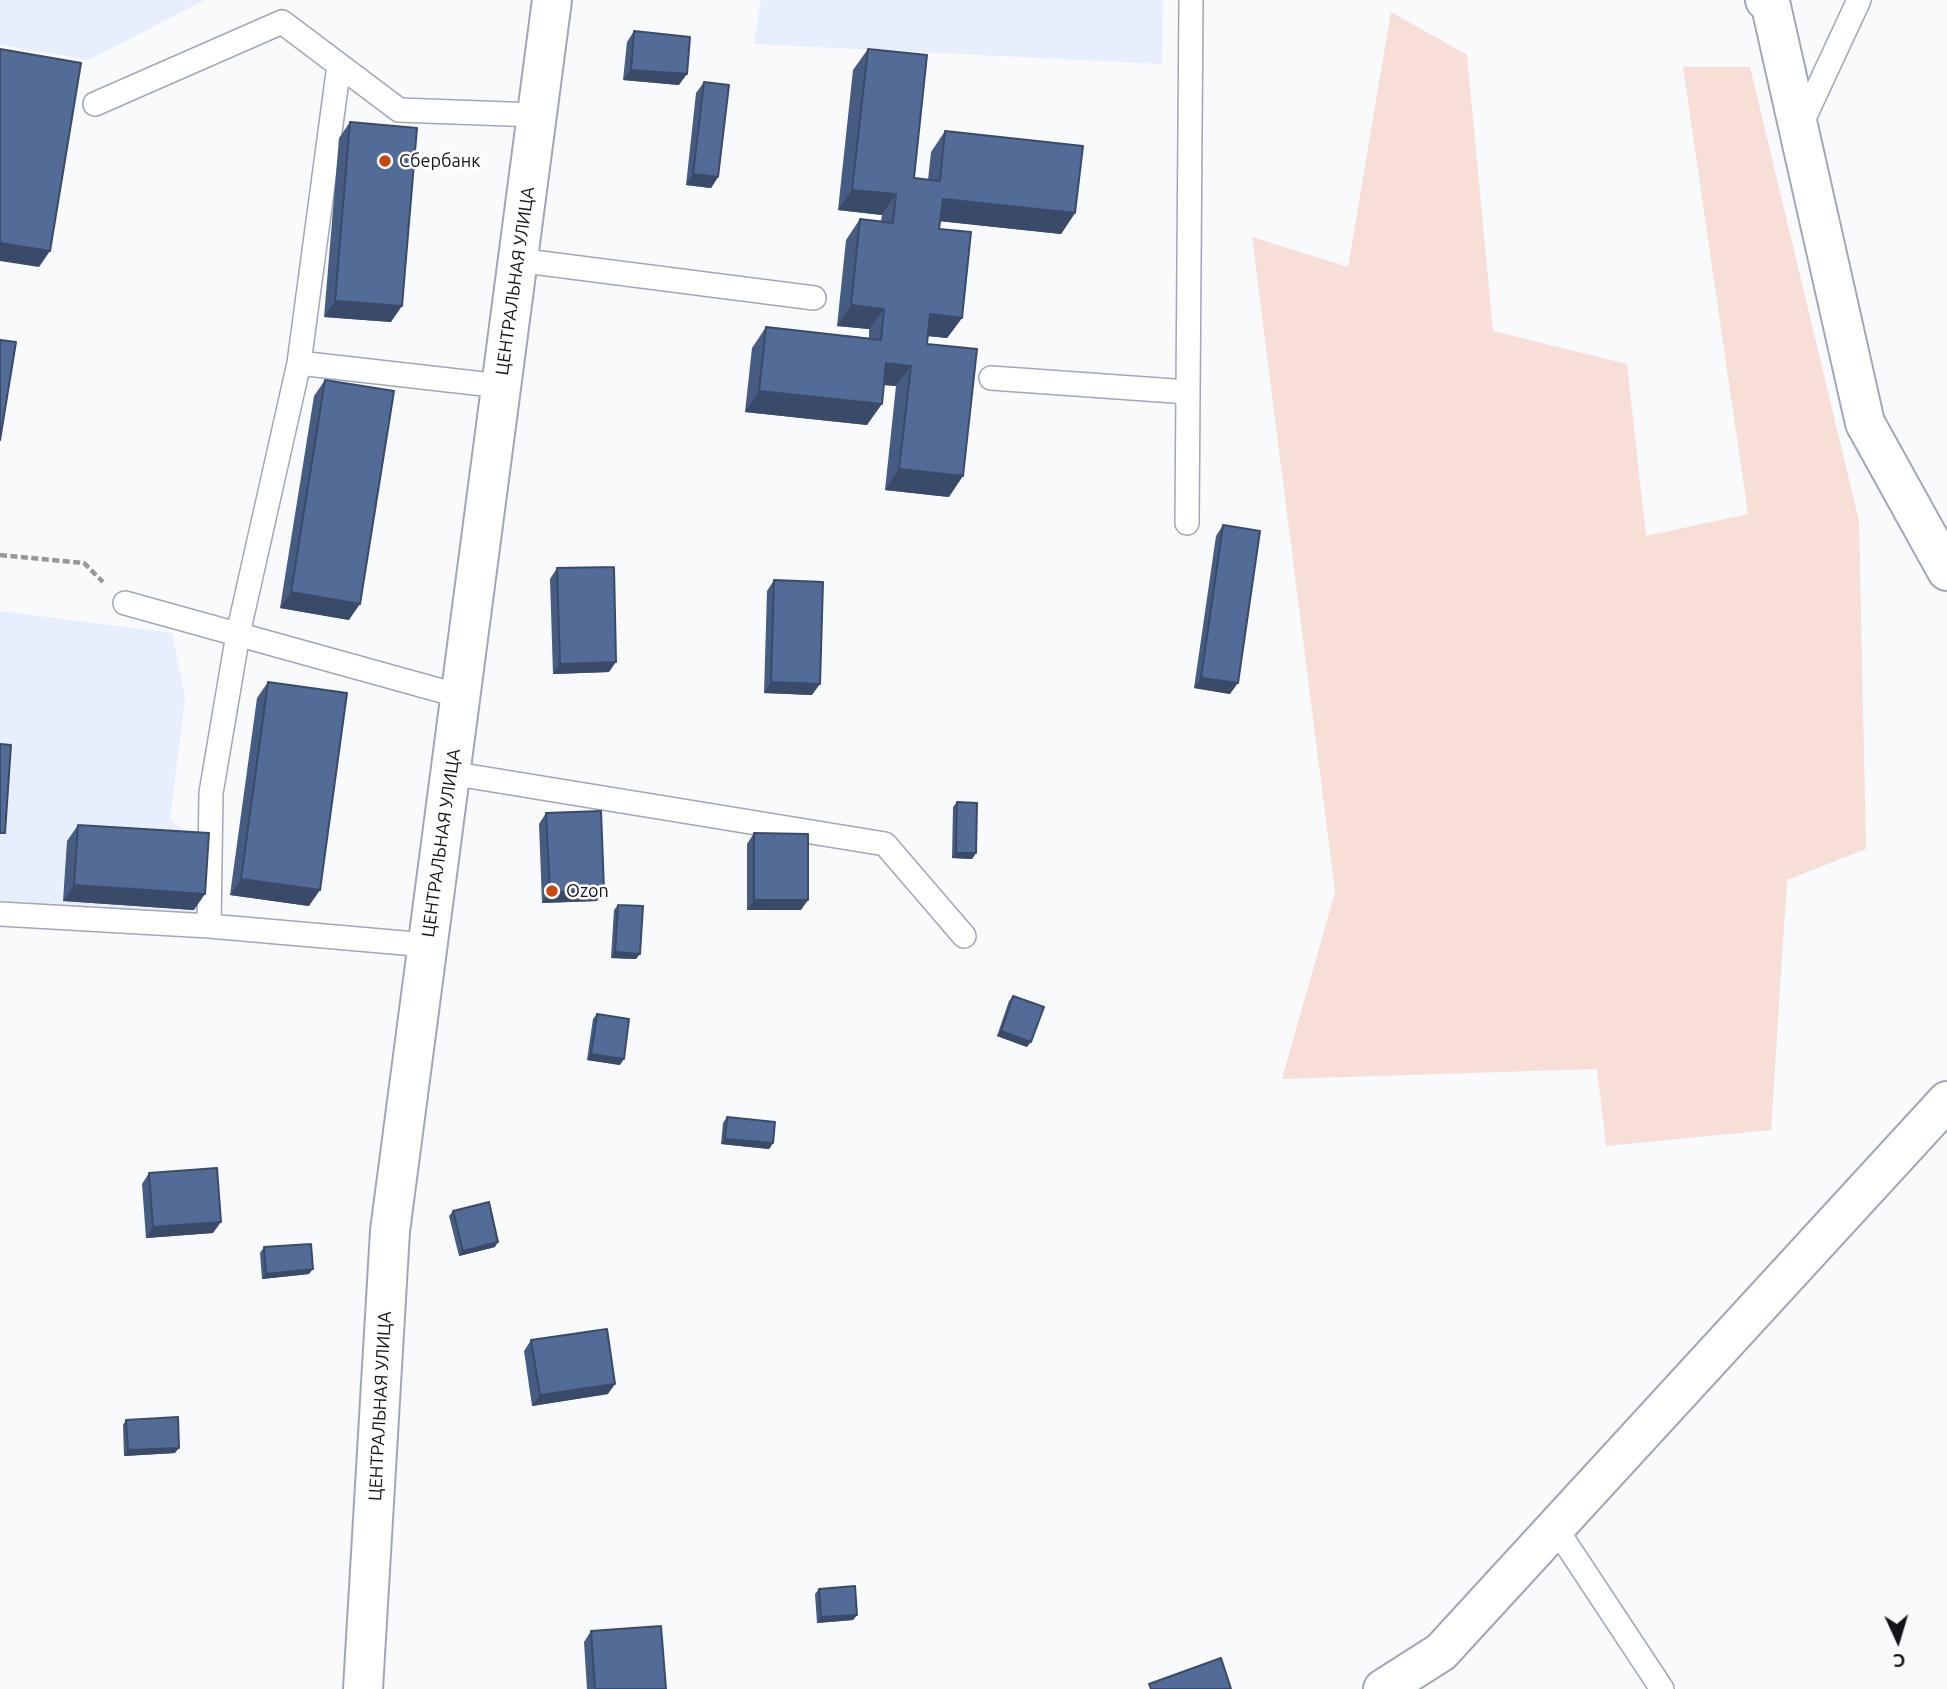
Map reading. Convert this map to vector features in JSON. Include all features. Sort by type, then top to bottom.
[{"type":"street","name":"ЦЕНТРАЛЬНАЯ УЛИЦА","points":[[363,1689],[390,1231],[552,0]]},
{"type":"street","points":[[1765,0],[1772,6],[1865,423],[1947,571]]},
{"type":"street","points":[[1383,1689],[1441,1652],[1947,1101]]},
{"type":"lane","points":[[1187,523],[1191,0]]},
{"type":"lane","points":[[1799,129],[1859,0]]},
{"type":"lane","points":[[96,104],[282,22],[399,110],[536,115]]},
{"type":"lane","points":[[209,926],[211,793],[238,634],[299,363],[339,65]]},
{"type":"lane","points":[[517,260],[814,298]]},
{"type":"lane","points":[[299,363],[501,386]]},
{"type":"lane","points":[[991,378],[1188,392]]},
{"type":"lane","points":[[125,603],[460,696]]},
{"type":"lane","points":[[450,773],[885,844],[964,936]]},
{"type":"lane","points":[[0,914],[209,926],[427,945]]},
{"type":"lane","points":[[1555,1527],[1662,1689]]},
{"type":"path","points":[[0,555],[83,563],[125,603]]},
{"type":"shaded area","points":[[0,0],[205,0],[89,60],[0,45]]},
{"type":"shaded area","points":[[761,0],[1163,0],[1162,64],[754,44]]},
{"type":"shaded area","points":[[1391,12],[1467,55],[1493,331],[1627,364],[1646,536],[1748,514],[1683,67],[1750,67],[1859,521],[1866,849],[1787,880],[1771,1130],[1606,1146],[1597,1069],[1282,1079],[1335,892],[1252,237],[1348,267]]},
{"type":"shaded area","points":[[0,611],[172,633],[185,698],[170,819],[205,849],[202,914],[0,905]]},
{"type":"building","points":[[634,31],[690,37],[687,74],[631,70]]},
{"type":"building","points":[[0,49],[81,63],[50,251],[0,243]]},
{"type":"building","points":[[868,49],[927,55],[914,178],[940,181],[945,131],[1083,146],[1075,213],[943,199],[939,229],[971,232],[962,318],[930,314],[927,344],[977,349],[963,476],[899,469],[911,366],[886,363],[882,404],[759,391],[766,327],[881,340],[884,309],[851,305],[860,219],[893,223],[896,194],[852,190]]},
{"type":"building","points":[[704,82],[729,85],[718,177],[693,174]]},
{"type":"building","points":[[350,122],[417,128],[402,306],[335,301]]},
{"type":"building","points":[[0,340],[16,342],[0,440]]},
{"type":"building","points":[[325,380],[394,391],[360,604],[291,592]]},
{"type":"building","points":[[1223,525],[1260,531],[1238,683],[1201,678]]},
{"type":"building","points":[[614,567],[616,662],[560,664],[557,568]]},
{"type":"building","points":[[774,580],[823,582],[820,684],[771,682]]},
{"type":"building","points":[[268,682],[347,693],[320,890],[241,879]]},
{"type":"building","points":[[0,744],[11,745],[5,833],[0,833]]},
{"type":"building","points":[[957,802],[977,803],[976,853],[956,853]]},
{"type":"building","points":[[601,811],[604,890],[550,892],[546,813]]},
{"type":"building","points":[[78,825],[209,833],[205,894],[74,885]]},
{"type":"building","points":[[754,833],[808,834],[808,900],[754,900]]},
{"type":"building","points":[[618,905],[643,906],[640,954],[615,952]]},
{"type":"building","points":[[1013,996],[1044,1007],[1031,1042],[1001,1031]]},
{"type":"building","points":[[597,1014],[629,1019],[624,1059],[591,1054]]},
{"type":"building","points":[[727,1117],[775,1122],[773,1143],[725,1139]]},
{"type":"building","points":[[217,1168],[221,1222],[153,1227],[149,1173]]},
{"type":"building","points":[[489,1202],[498,1242],[463,1251],[453,1211]]},
{"type":"building","points":[[311,1244],[313,1269],[266,1274],[264,1247]]},
{"type":"building","points":[[607,1329],[615,1384],[540,1395],[531,1340]]},
{"type":"building","points":[[178,1417],[179,1448],[128,1450],[126,1420]]},
{"type":"building","points":[[855,1586],[857,1615],[821,1617],[819,1589]]},
{"type":"building","points":[[661,1626],[666,1689],[595,1689],[591,1631]]},
{"type":"building","points":[[1221,1658],[1231,1689],[1151,1689],[1149,1684]]},
{"type":"place","name":"Сбербанк","points":[[385,161]]},
{"type":"place","name":"Ozon","points":[[552,891]]}]
